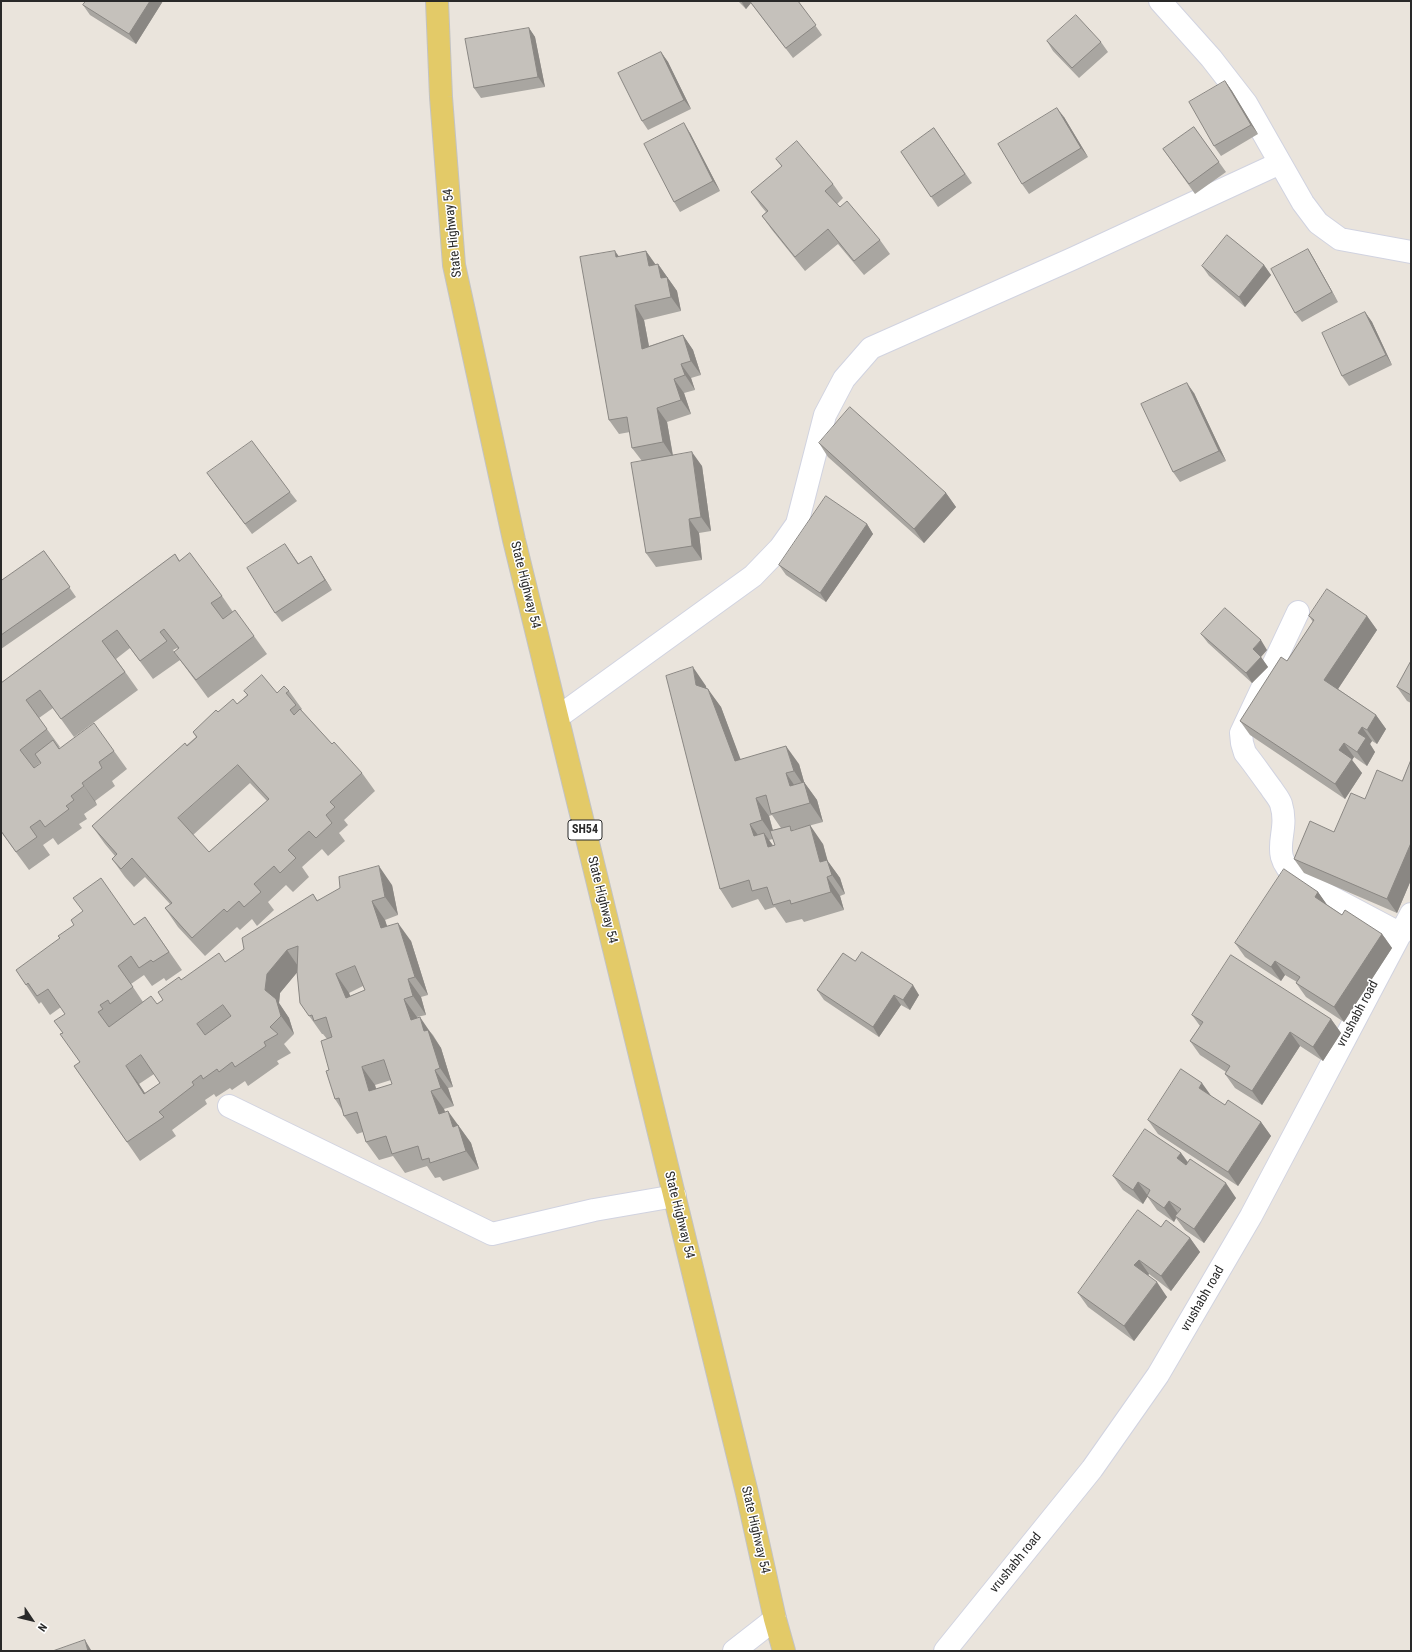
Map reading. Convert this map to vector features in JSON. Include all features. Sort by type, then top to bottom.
[{"type":"main road","name":"State Highway 54","points":[[437,1],[442,98],[454,264],[514,540],[675,1196],[747,1493],[775,1619],[784,1651]]},
{"type":"street","points":[[1160,1],[1211,58],[1246,103],[1303,204],[1318,223],[1340,239],[1411,252]]},
{"type":"street","points":[[558,718],[753,576],[780,548],[797,524],[824,415],[844,379],[871,348],[1072,259],[1280,163]]},
{"type":"street","points":[[1298,612],[1242,733],[1242,744],[1245,752],[1281,802],[1284,816],[1281,852],[1282,860],[1289,872],[1299,880],[1401,934]]},
{"type":"street","name":"vrushabh road","points":[[945,1651],[1092,1469],[1158,1376],[1251,1216],[1411,914]]},
{"type":"street","points":[[229,1106],[492,1234],[594,1210],[675,1196]]},
{"type":"street","points":[[734,1651],[775,1619]]},
{"type":"building","points":[[86,1],[150,1],[129,34],[83,5]]},
{"type":"building","points":[[750,1],[798,1],[816,25],[786,48]]},
{"type":"building","points":[[1076,15],[1101,42],[1072,68],[1047,41]]},
{"type":"building","points":[[529,28],[538,77],[474,88],[465,39]]},
{"type":"building","points":[[661,52],[684,100],[642,121],[618,73]]},
{"type":"building","points":[[1225,81],[1251,125],[1214,146],[1189,102]]},
{"type":"building","points":[[1057,108],[1081,148],[1022,184],[998,144]]},
{"type":"building","points":[[684,123],[713,181],[674,202],[644,144]]},
{"type":"building","points":[[1194,127],[1219,162],[1189,184],[1163,149]]},
{"type":"building","points":[[934,128],[965,174],[931,197],[901,152]]},
{"type":"building","points":[[797,141],[833,184],[825,191],[840,207],[847,201],[880,240],[854,261],[828,229],[795,257],[762,216],[768,211],[751,192],[782,166],[776,159]]},
{"type":"building","points":[[1227,235],[1264,265],[1239,297],[1202,266]]},
{"type":"building","points":[[1308,249],[1332,292],[1295,313],[1271,269]]},
{"type":"building","points":[[615,251],[616,257],[646,251],[649,266],[658,264],[661,278],[667,277],[671,297],[635,305],[642,349],[683,335],[691,361],[681,364],[685,375],[674,379],[681,400],[657,408],[663,442],[632,448],[627,417],[609,420],[580,257]]},
{"type":"building","points":[[1365,312],[1386,355],[1342,376],[1322,333]]},
{"type":"building","points":[[1187,383],[1219,451],[1173,472],[1141,404]]},
{"type":"building","points":[[850,407],[946,493],[914,529],[819,443]]},
{"type":"building","points":[[252,441],[290,492],[245,524],[207,473]]},
{"type":"building","points":[[692,452],[701,517],[689,519],[692,546],[646,553],[631,463]]},
{"type":"building","points":[[826,496],[867,524],[820,593],[779,565]]},
{"type":"building","points":[[285,544],[298,564],[311,556],[325,580],[275,613],[247,568]]},
{"type":"building","points":[[44,551],[70,587],[1,635],[1,581]]},
{"type":"building","points":[[190,553],[222,596],[211,603],[223,619],[235,610],[254,636],[196,680],[174,652],[179,648],[164,629],[160,632],[167,641],[140,661],[117,630],[102,641],[125,672],[61,719],[40,690],[26,700],[47,729],[20,750],[34,768],[41,763],[35,754],[53,740],[59,749],[94,723],[114,751],[99,762],[102,768],[82,783],[84,786],[71,796],[74,800],[66,806],[69,809],[45,827],[40,820],[30,827],[37,837],[16,852],[1,831],[1,683],[175,554],[179,561]]},
{"type":"building","points":[[1327,589],[1367,616],[1324,680],[1376,715],[1367,730],[1362,727],[1358,733],[1366,738],[1357,752],[1344,743],[1339,750],[1352,759],[1335,784],[1240,721],[1281,657],[1287,661],[1314,620],[1309,616]]},
{"type":"building","points":[[1225,608],[1261,640],[1253,649],[1261,657],[1246,673],[1201,634]]},
{"type":"building","points":[[1411,661],[1411,695],[1397,687]]},
{"type":"building","points":[[693,667],[696,685],[708,689],[735,761],[786,746],[794,771],[786,773],[790,786],[804,782],[810,803],[771,814],[766,795],[756,798],[762,820],[750,824],[754,836],[764,833],[768,847],[775,845],[770,831],[790,826],[791,831],[810,825],[820,862],[827,860],[832,875],[827,877],[831,892],[791,904],[790,900],[773,905],[767,887],[752,891],[749,880],[720,889],[666,676]]},
{"type":"building","points":[[262,675],[277,693],[284,686],[289,691],[286,693],[296,705],[290,710],[294,715],[300,709],[332,744],[334,742],[362,773],[330,802],[335,807],[326,815],[332,823],[316,838],[309,831],[288,850],[296,858],[280,873],[274,866],[254,884],[261,892],[244,907],[239,901],[227,912],[224,909],[192,938],[165,908],[172,903],[132,858],[121,869],[112,859],[117,854],[92,826],[185,743],[187,746],[197,737],[193,732],[216,710],[218,712],[233,699],[237,704],[248,695],[244,691]],"holes":[[[238,765],[269,799],[209,852],[178,818]]]},
{"type":"building","points":[[1411,760],[1411,843],[1387,899],[1294,859],[1310,821],[1334,832],[1351,793],[1365,799],[1377,770],[1402,781]]},
{"type":"building","points":[[379,866],[385,897],[372,901],[381,928],[398,923],[415,977],[408,979],[413,996],[404,999],[411,1020],[420,1017],[424,1031],[428,1030],[440,1068],[435,1070],[441,1088],[431,1091],[439,1114],[448,1111],[453,1127],[458,1125],[466,1151],[430,1163],[429,1158],[422,1160],[418,1146],[392,1154],[386,1136],[366,1142],[357,1112],[344,1116],[339,1098],[335,1099],[326,1071],[329,1070],[321,1041],[332,1037],[326,1017],[314,1021],[312,1015],[309,1016],[300,1003],[297,972],[298,946],[287,950],[267,974],[265,990],[276,999],[281,1016],[270,1027],[278,1034],[264,1042],[266,1046],[235,1067],[232,1062],[219,1072],[217,1069],[203,1079],[201,1075],[192,1082],[194,1085],[159,1112],[164,1117],[127,1142],[74,1066],[80,1062],[60,1034],[63,1033],[54,1021],[65,1014],[48,989],[37,996],[28,983],[26,985],[16,970],[60,938],[58,936],[74,925],[71,920],[83,911],[73,898],[101,878],[134,925],[145,917],[169,952],[153,962],[151,960],[139,968],[131,956],[118,966],[133,987],[110,1004],[108,1000],[100,1005],[103,1009],[98,1012],[109,1027],[151,996],[157,1004],[163,1000],[158,992],[179,977],[181,980],[219,953],[225,962],[244,949],[242,938],[313,894],[317,901],[340,888],[339,877]],"holes":[[[355,966],[365,990],[346,998],[336,974]],[[223,1005],[231,1016],[205,1035],[197,1024]],[[141,1055],[160,1083],[144,1094],[126,1066]],[[384,1060],[392,1084],[369,1091],[362,1067]]]},
{"type":"building","points":[[1284,869],[1318,892],[1315,897],[1342,915],[1345,910],[1382,934],[1334,1007],[1296,983],[1300,977],[1275,961],[1271,967],[1235,943]]},
{"type":"building","points":[[862,952],[913,985],[903,1000],[894,995],[873,1027],[817,990],[843,953],[855,961]]},
{"type":"building","points":[[1231,955],[1331,1019],[1313,1047],[1290,1032],[1252,1091],[1225,1074],[1230,1066],[1190,1041],[1203,1022],[1192,1015]]},
{"type":"building","points":[[1181,1069],[1202,1083],[1199,1088],[1225,1105],[1228,1100],[1261,1122],[1228,1172],[1148,1120]]},
{"type":"building","points":[[1145,1129],[1181,1153],[1177,1158],[1186,1165],[1190,1159],[1226,1183],[1194,1229],[1175,1216],[1181,1209],[1169,1201],[1164,1208],[1147,1196],[1150,1190],[1138,1182],[1133,1190],[1113,1176]]},
{"type":"building","points":[[1138,1210],[1161,1227],[1166,1220],[1190,1238],[1161,1276],[1139,1260],[1134,1265],[1157,1282],[1124,1326],[1078,1293]]},
{"type":"building","points":[[85,1640],[88,1651],[53,1651]]}]
